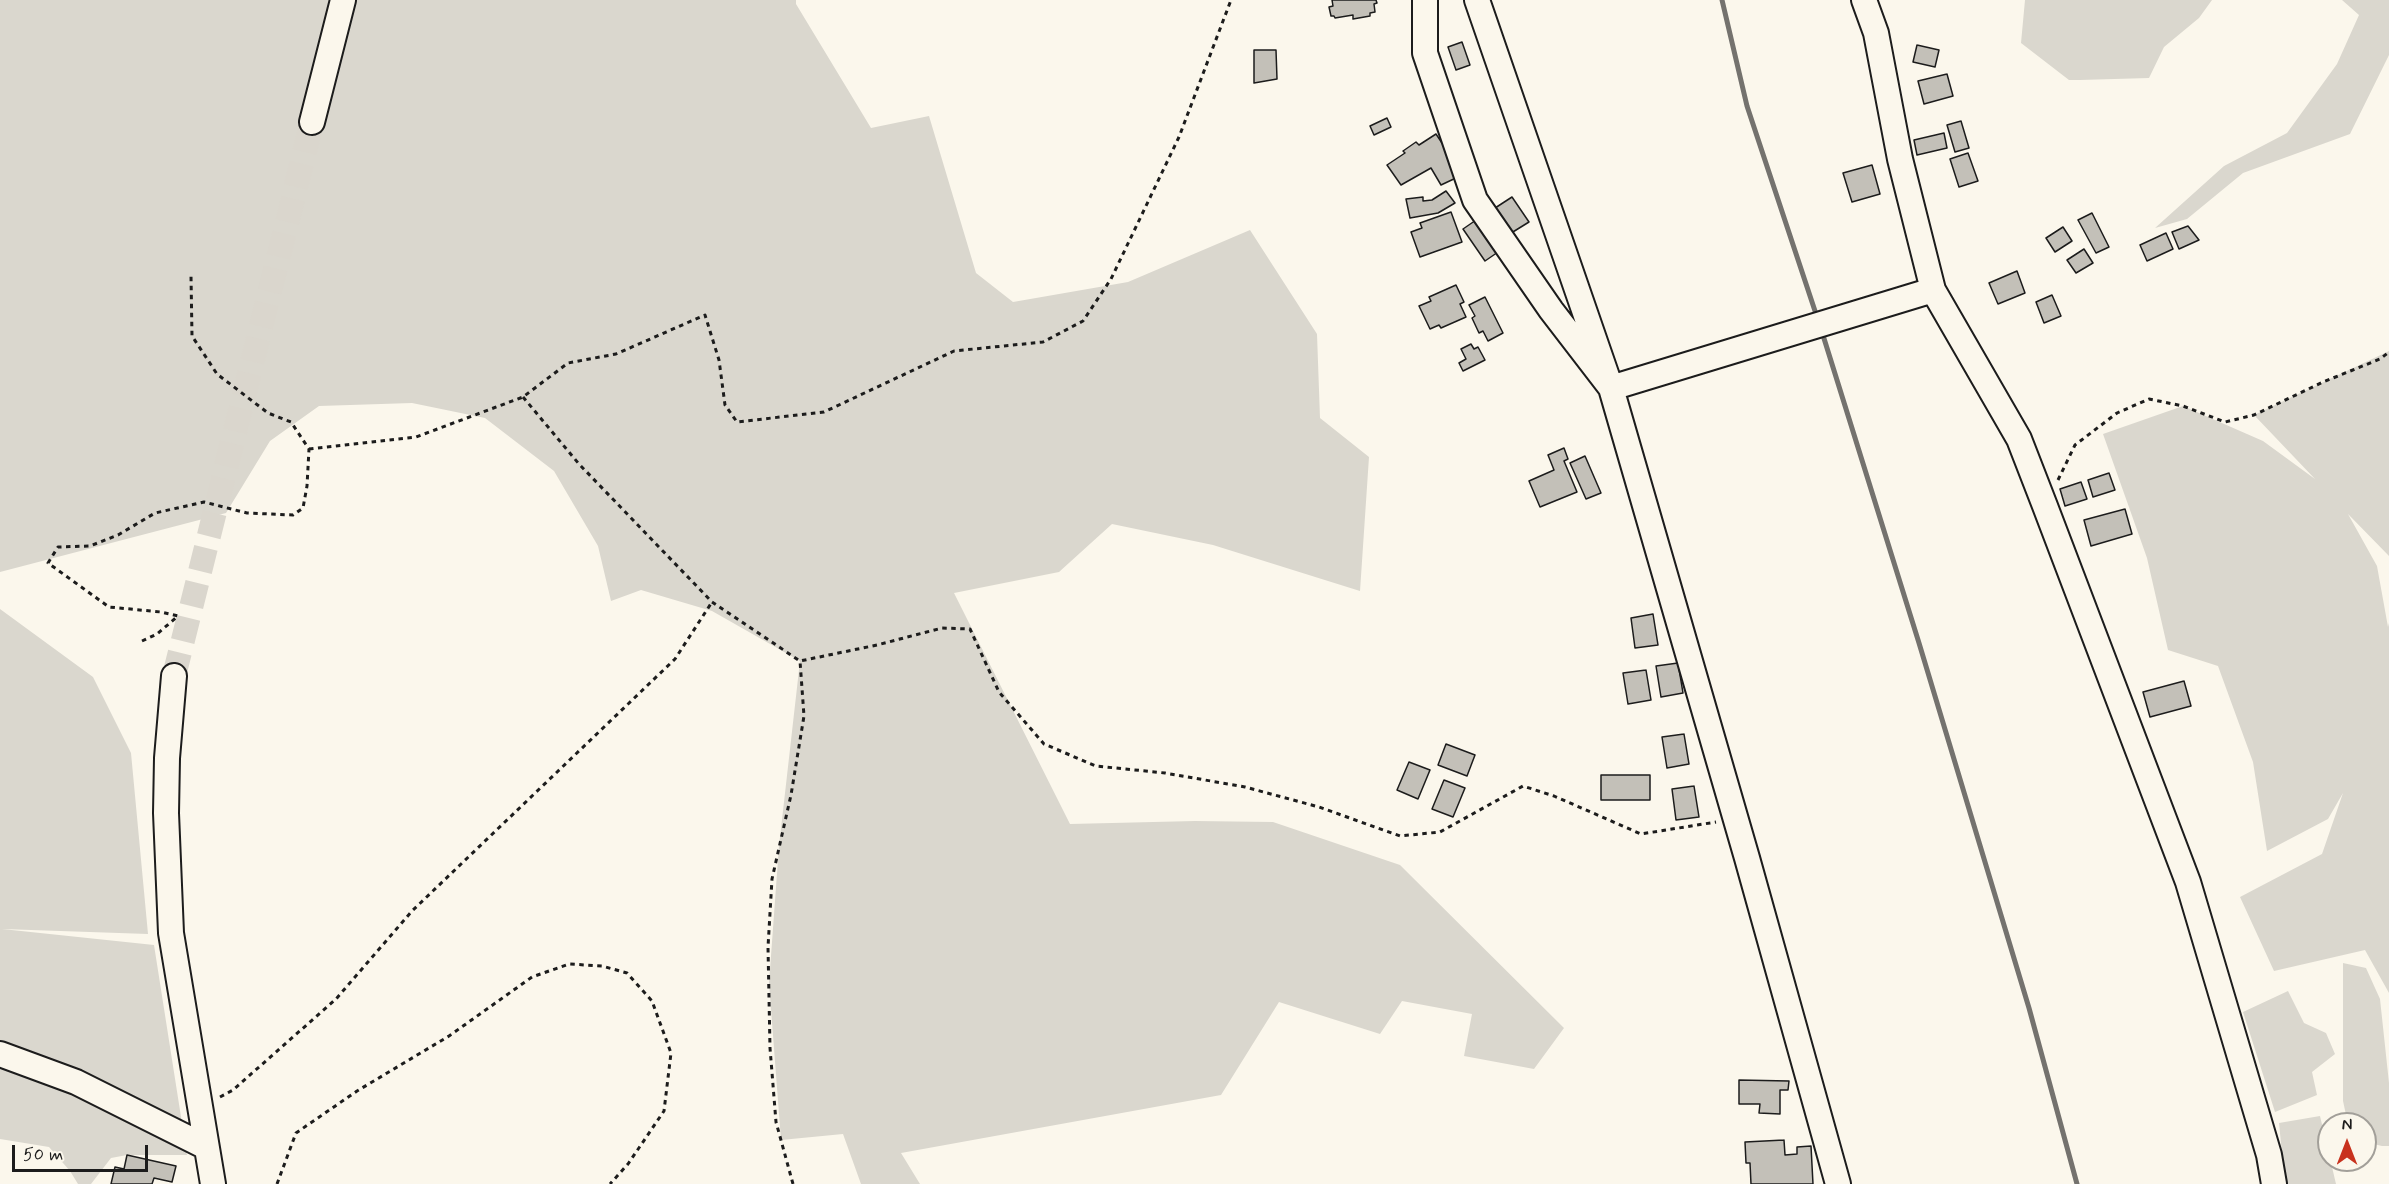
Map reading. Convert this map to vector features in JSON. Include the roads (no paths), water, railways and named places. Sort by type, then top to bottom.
[{"type":"street","points":[[312,122],[343,0]]},
{"type":"street","points":[[1425,0],[1425,53],[1475,200],[1551,310],[1611,388]]},
{"type":"street","points":[[1477,0],[1611,388],[1736,819],[1838,1184]]},
{"type":"street","points":[[1864,0],[1876,33],[1900,159],[1933,290],[2019,439],[2045,506],[2188,882],[2269,1155],[2274,1184]]},
{"type":"street","points":[[1611,388],[1933,290]]},
{"type":"street","points":[[174,676],[167,758],[166,813],[171,933],[213,1184]]},
{"type":"street","points":[[0,1054],[76,1082],[206,1147]]},
{"type":"waterway","points":[[1722,0],[1747,106],[1818,320]]},
{"type":"waterway","points":[[1822,332],[2029,1008],[2077,1184]]},
{"type":"tunnel","points":[[174,676],[312,122]]}]
